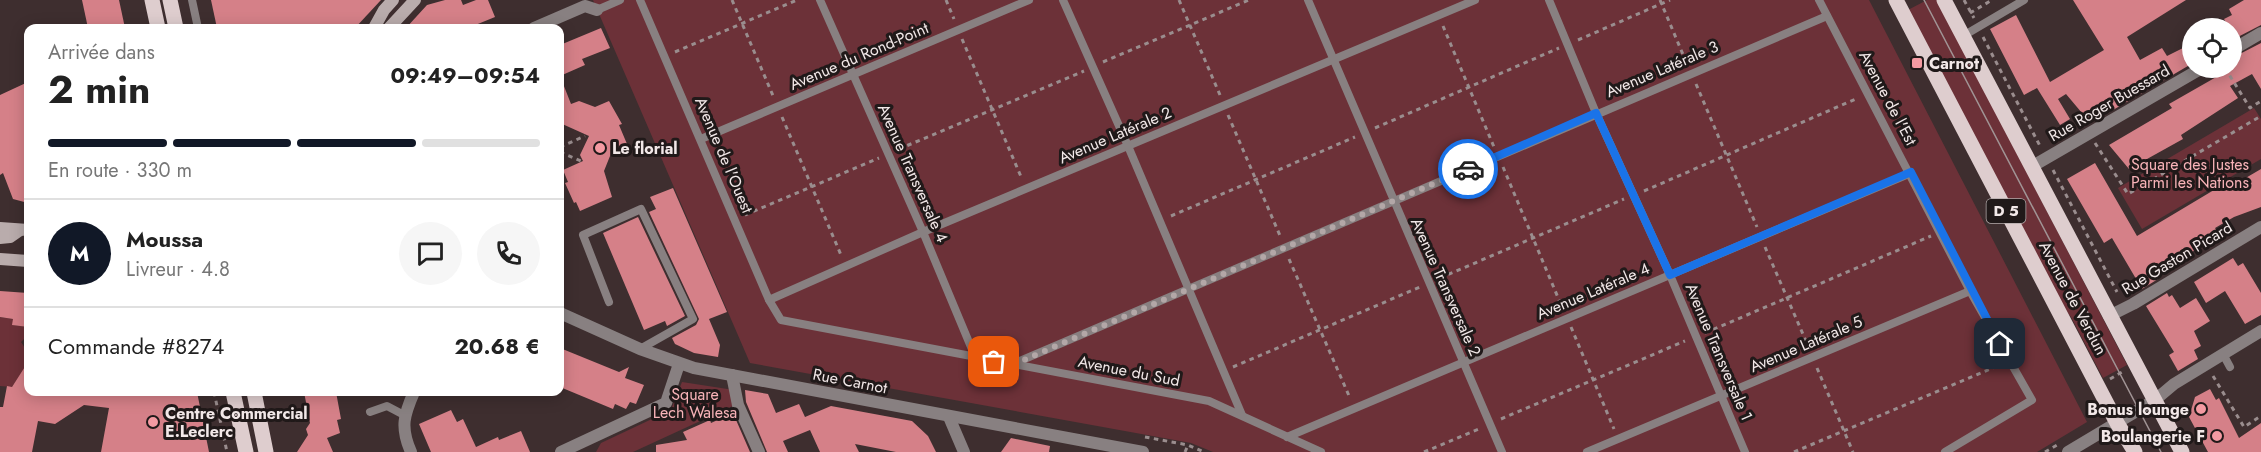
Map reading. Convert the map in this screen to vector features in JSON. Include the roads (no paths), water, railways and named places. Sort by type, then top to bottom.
[{"type":"main road","points":[[152,0],[157,24]]},
{"type":"main road","points":[[170,0],[175,24]]},
{"type":"main road","points":[[376,24],[393,0]]},
{"type":"main road","points":[[393,24],[415,0]]},
{"type":"main road","name":"Avenue de Verdun","points":[[1896,0],[2117,423],[2135,452]]},
{"type":"main road","name":"Avenue de Verdun","points":[[1944,0],[2182,452]]},
{"type":"main road","points":[[0,228],[24,230]]},
{"type":"main road","points":[[0,238],[10,237],[24,230]]},
{"type":"main road","points":[[0,259],[24,261]]},
{"type":"main road","points":[[234,396],[246,452]]},
{"type":"main road","points":[[255,396],[266,452]]},
{"type":"street","points":[[543,24],[585,6],[597,10]]},
{"type":"street","points":[[2242,44],[2261,33]]},
{"type":"street","name":"Rue Roger Buessard","points":[[2031,167],[2185,78]]},
{"type":"street","name":"Rue Gaston Picard","points":[[2109,316],[2261,227]]},
{"type":"street","name":"Rue Carnot","points":[[564,315],[640,349],[680,364],[948,417],[1143,452]]},
{"type":"street","points":[[2068,452],[2155,400],[2169,387],[2261,332]]},
{"type":"street","points":[[561,452],[580,447],[666,403],[680,364]]},
{"type":"street","points":[[732,375],[738,405],[759,452]]},
{"type":"street","points":[[411,452],[404,415],[412,396]]},
{"type":"street","points":[[948,417],[964,452]]},
{"type":"lane","points":[[192,0],[197,24]]},
{"type":"lane","points":[[597,10],[620,0]]},
{"type":"lane","name":"Avenue de l'Ouest","points":[[640,0],[769,300],[781,320]]},
{"type":"lane","name":"Avenue Transversale 4","points":[[820,0],[976,358]]},
{"type":"lane","name":"Avenue du Rond-Point","points":[[701,139],[1029,0]]},
{"type":"lane","points":[[1063,0],[1128,146],[1242,415]]},
{"type":"lane","name":"Avenue Transversale 2","points":[[1308,0],[1502,452]]},
{"type":"lane","name":"Avenue Latérale 2","points":[[769,300],[923,232],[1475,0]]},
{"type":"lane","name":"Avenue Transversale 1","points":[[1549,0],[1596,113],[1670,275],[1746,452]]},
{"type":"lane","name":"Avenue de l'Est","points":[[1819,0],[1911,172],[1970,291],[2032,400],[1945,452]]},
{"type":"lane","points":[[1963,36],[2024,0]]},
{"type":"lane","name":"Avenue Latérale 3","points":[[1012,365],[1827,16]]},
{"type":"lane","name":"Avenue Latérale 4","points":[[1287,437],[1911,172]]},
{"type":"lane","points":[[609,302],[583,235],[641,209],[693,319],[640,349]]},
{"type":"lane","name":"Avenue Latérale 5","points":[[1587,452],[1970,291]]},
{"type":"lane","name":"Avenue du Sud","points":[[781,320],[1209,402],[1321,452]]},
{"type":"lane","points":[[2223,354],[2230,367]]},
{"type":"lane","points":[[370,412],[387,406],[404,415]]},
{"type":"tram line","points":[[1924,0],[2161,452]]},
{"type":"place","name":"Carnot","points":[[1917,63]]},
{"type":"place","name":"Le florial","points":[[600,148]]},
{"type":"place","name":"Bonus lounge","points":[[2201,409]]},
{"type":"place","name":"Centre Commercial E.Leclerc","points":[[153,422]]},
{"type":"place","name":"Boulangerie F","points":[[2217,436]]},
{"type":"park label","name":"Square des Justes Parmi les Nations","points":[[2190,173]]},
{"type":"park label","name":"Square Lech Walesa","points":[[695,403]]}]
